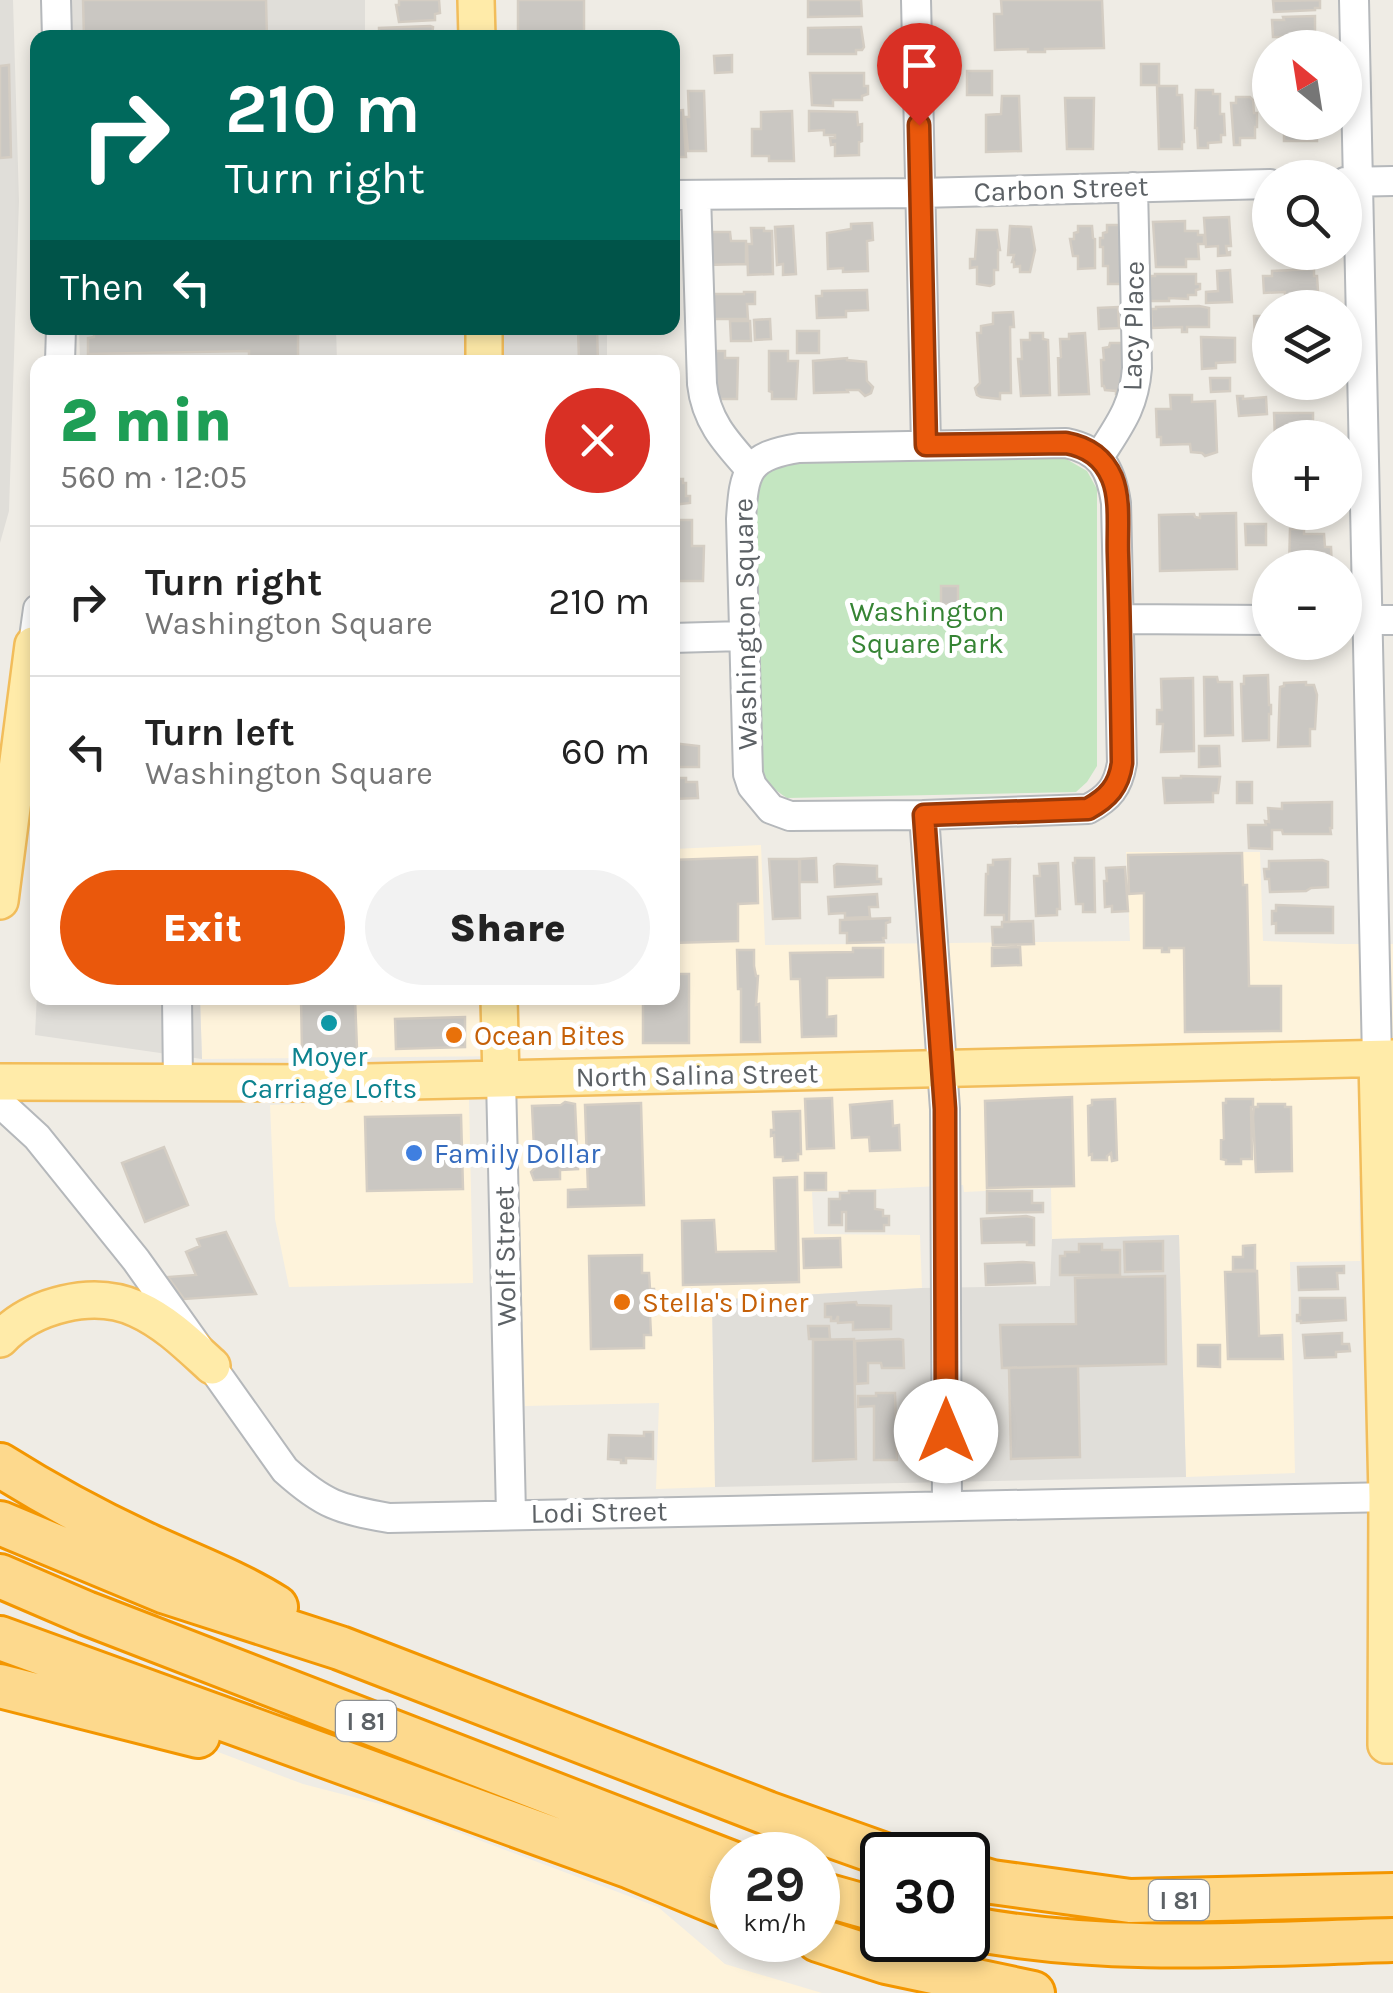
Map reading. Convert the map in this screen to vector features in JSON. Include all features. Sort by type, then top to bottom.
[{"type":"highway","points":[[0,1465],[43,1492],[143,1543],[249,1590],[340,1648]]},
{"type":"highway","name":"I 81","points":[[0,1523],[166,1592],[340,1648],[860,1846]]},
{"type":"highway","name":"I 81","points":[[0,1576],[86,1613],[710,1854]]},
{"type":"highway","points":[[0,1611],[160,1655],[219,1664]]},
{"type":"highway","points":[[0,1638],[632,1868],[710,1900]]},
{"type":"highway","points":[[0,1686],[412,1788]]},
{"type":"highway","name":"I 81","points":[[990,1882],[1130,1901],[1393,1895]]},
{"type":"highway","name":"I 81","points":[[990,1931],[1066,1941],[1186,1946],[1393,1940]]},
{"type":"highway","points":[[840,1947],[886,1962],[1033,1993]]},
{"type":"main road","points":[[476,0],[477,30]]},
{"type":"main road","points":[[0,901],[24,645]]},
{"type":"main road","name":"Wolf Street","points":[[499,1005],[501,1080]]},
{"type":"main road","points":[[1385,1058],[1390,1745]]},
{"type":"main road","name":"North Salina Street","points":[[0,1082],[501,1080],[1385,1058]]},
{"type":"main road","points":[[0,1339],[30,1317],[63,1303],[105,1301],[148,1315],[172,1330],[212,1366]]},
{"type":"street","points":[[56,0],[58,30]]},
{"type":"street","points":[[916,0],[926,445]]},
{"type":"street","points":[[1351,160],[1354,0]]},
{"type":"street","points":[[1362,182],[1393,181]]},
{"type":"street","name":"Carbon Street","points":[[684,195],[1252,184]]},
{"type":"street","name":"Lacy Place","points":[[1099,457],[1136,390],[1133,187]]},
{"type":"street","points":[[684,195],[704,406],[724,440],[750,469]]},
{"type":"street","points":[[1354,270],[1385,1058]]},
{"type":"street","name":"Washington Square","points":[[1066,443],[1081,446],[1099,457],[1113,480],[1116,503],[1120,619],[1122,763],[1120,779],[1104,800],[1088,809],[924,815],[790,816],[771,809],[752,786],[748,774],[741,519],[743,484],[750,469],[763,457],[799,448],[1066,443]]},
{"type":"street","points":[[1120,619],[1252,620]]},
{"type":"street","points":[[680,638],[743,636]]},
{"type":"street","points":[[924,815],[945,1109],[946,1506]]},
{"type":"street","points":[[178,1005],[178,1082]]},
{"type":"street","name":"Wolf Street","points":[[501,1080],[511,1514]]},
{"type":"street","name":"Lodi Street","points":[[0,1103],[37,1137],[136,1260],[285,1470],[312,1494],[344,1510],[389,1518],[1390,1497]]},
{"type":"shaded area","points":[[0,0],[13,0],[19,201],[9,511],[0,543]]},
{"type":"shaded area","points":[[68,0],[365,0],[365,30],[70,30]]},
{"type":"shaded area","points":[[79,335],[336,335],[337,355],[80,355]]},
{"type":"shaded area","points":[[498,335],[607,335],[607,355],[499,355]]},
{"type":"shaded area","points":[[761,845],[765,945],[1130,941],[1126,852],[1260,852],[1263,941],[1393,944],[1393,1184],[1359,1176],[1360,1261],[1290,1262],[1295,1473],[1186,1477],[1179,1235],[1052,1239],[1051,1188],[964,1192],[963,1185],[812,1192],[814,1234],[920,1235],[922,1288],[712,1300],[715,1487],[656,1489],[659,1403],[525,1406],[515,1056],[202,1059],[200,1005],[680,1005],[680,849]]},
{"type":"shaded area","points":[[36,1005],[200,1005],[202,1059],[35,1035]]},
{"type":"shaded area","points":[[469,1097],[473,1283],[289,1287],[275,1219],[270,1105]]},
{"type":"shaded area","points":[[1179,1235],[1186,1477],[715,1487],[712,1300],[922,1288],[1050,1286],[1052,1239]]},
{"type":"shaded area","points":[[0,1670],[303,1784],[388,1806],[658,1907],[710,1951],[710,1962],[723,1962],[822,1993],[0,1993]]},
{"type":"green space","name":"Washington Square Park","points":[[1061,456],[1087,471],[1097,489],[1097,766],[1087,782],[1076,792],[787,798],[774,789],[763,776],[758,755],[757,485],[773,466],[795,462]]},
{"type":"building","points":[[83,0],[266,0],[267,30],[84,30]]},
{"type":"building","points":[[399,0],[439,0],[440,13],[435,14],[435,20],[399,22]]},
{"type":"building","points":[[518,0],[584,0],[584,30],[518,30]]},
{"type":"building","points":[[808,0],[861,0],[862,16],[808,17]]},
{"type":"building","points":[[1001,0],[1102,0],[1104,48],[995,50],[994,14],[1002,14]]},
{"type":"building","points":[[1320,0],[1320,8],[1315,10],[1274,12],[1273,1]]},
{"type":"building","points":[[1315,16],[1315,30],[1273,30],[1272,20],[1284,20],[1283,17]]},
{"type":"building","points":[[430,26],[433,27],[433,30],[379,28]]},
{"type":"building","points":[[861,27],[864,47],[856,50],[856,54],[808,54],[808,28]]},
{"type":"building","points":[[732,55],[732,72],[715,73],[714,56]]},
{"type":"building","points":[[1141,64],[1159,64],[1159,85],[1141,85]]},
{"type":"building","points":[[9,65],[11,157],[0,158],[0,66]]},
{"type":"building","points":[[967,71],[992,71],[992,95],[967,95]]},
{"type":"building","points":[[810,73],[864,73],[868,94],[862,100],[833,100],[833,106],[812,105]]},
{"type":"building","points":[[1157,86],[1177,86],[1177,95],[1182,95],[1182,149],[1159,149]]},
{"type":"building","points":[[1196,90],[1220,94],[1225,135],[1221,135],[1221,142],[1208,143],[1208,148],[1198,148]]},
{"type":"building","points":[[688,91],[704,91],[706,151],[688,151]]},
{"type":"building","points":[[1002,96],[1019,96],[1021,151],[986,152],[986,115],[1001,114]]},
{"type":"building","points":[[1236,97],[1252,99],[1252,138],[1240,138],[1240,145],[1234,145],[1231,103],[1236,103]]},
{"type":"building","points":[[1065,98],[1094,98],[1093,149],[1067,149]]},
{"type":"building","points":[[683,110],[686,157],[680,157]]},
{"type":"building","points":[[792,111],[794,161],[752,156],[752,129],[761,129],[761,112]]},
{"type":"building","points":[[809,111],[857,112],[858,125],[862,124],[859,155],[835,156],[835,144],[831,145],[830,138],[835,135],[824,135],[824,130],[809,131]]},
{"type":"building","points":[[1229,217],[1231,246],[1226,246],[1230,255],[1218,256],[1218,246],[1206,247],[1204,218]]},
{"type":"building","points":[[1185,221],[1185,231],[1204,235],[1204,244],[1198,244],[1199,259],[1186,259],[1186,267],[1156,267],[1153,222]]},
{"type":"building","points":[[872,223],[873,240],[867,241],[868,271],[828,269],[827,233],[851,229],[851,224]]},
{"type":"building","points":[[1107,225],[1122,225],[1124,284],[1108,284],[1108,266],[1103,266],[1100,247]]},
{"type":"building","points":[[793,226],[796,274],[783,275],[783,264],[777,265],[775,227]]},
{"type":"building","points":[[1010,226],[1031,227],[1035,250],[1030,272],[1020,272],[1020,266],[1014,267],[1012,262],[1014,255],[1008,255]]},
{"type":"building","points":[[1078,226],[1092,226],[1095,268],[1078,269],[1078,256],[1073,256],[1070,239],[1074,239]]},
{"type":"building","points":[[751,228],[772,231],[773,274],[748,275]]},
{"type":"building","points":[[977,230],[997,230],[998,270],[994,270],[994,284],[990,286],[977,284],[977,267],[970,268],[970,259],[975,259]]},
{"type":"building","points":[[707,232],[730,232],[731,241],[746,241],[746,264],[707,265]]},
{"type":"building","points":[[1230,270],[1232,302],[1206,303],[1206,292],[1218,291],[1217,271]]},
{"type":"building","points":[[1314,270],[1318,290],[1264,290],[1263,276],[1272,276],[1272,271]]},
{"type":"building","points":[[1196,274],[1200,289],[1196,295],[1188,295],[1188,299],[1150,301],[1150,276]]},
{"type":"building","points":[[867,290],[868,310],[846,311],[846,317],[817,318],[816,296],[822,296],[822,291]]},
{"type":"building","points":[[755,292],[755,304],[747,304],[748,319],[708,319],[707,294]]},
{"type":"building","points":[[1118,307],[1119,328],[1099,329],[1098,308]]},
{"type":"building","points":[[1209,308],[1209,327],[1187,327],[1187,332],[1182,332],[1182,327],[1152,328],[1151,309]]},
{"type":"building","points":[[1013,312],[1011,393],[1000,393],[1000,399],[981,397],[975,388],[980,383],[977,333],[981,333],[981,326],[993,324],[993,313]]},
{"type":"building","points":[[770,319],[771,339],[755,340],[754,320]]},
{"type":"building","points":[[730,321],[750,321],[751,341],[731,341]]},
{"type":"building","points":[[797,331],[819,331],[819,353],[797,353]]},
{"type":"building","points":[[1030,333],[1043,333],[1043,339],[1048,340],[1050,395],[1021,396],[1018,359],[1022,359],[1021,340],[1030,340]]},
{"type":"building","points":[[1085,333],[1089,394],[1059,395],[1060,339]]},
{"type":"building","points":[[298,335],[298,355],[249,355],[249,351],[88,354],[88,338]]},
{"type":"building","points":[[578,335],[597,335],[598,355],[579,355]]},
{"type":"building","points":[[1201,337],[1235,338],[1235,362],[1202,369]]},
{"type":"building","points":[[1110,343],[1128,343],[1130,394],[1116,394],[1102,386],[1103,348]]},
{"type":"building","points":[[711,351],[725,351],[725,358],[738,358],[737,399],[715,399]]},
{"type":"building","points":[[769,351],[788,351],[788,361],[798,361],[796,399],[772,399]]},
{"type":"building","points":[[847,358],[866,362],[871,393],[814,393],[813,361]]},
{"type":"building","points":[[1210,378],[1230,378],[1230,391],[1211,392]]},
{"type":"building","points":[[1170,395],[1192,395],[1192,402],[1215,401],[1217,452],[1205,456],[1191,452],[1190,444],[1161,445],[1156,409],[1171,409]]},
{"type":"building","points":[[1237,396],[1266,400],[1267,414],[1239,416]]},
{"type":"building","points":[[1274,413],[1313,413],[1313,420],[1274,420]]},
{"type":"building","points":[[680,479],[686,483],[690,503],[680,504]]},
{"type":"building","points":[[1236,513],[1237,569],[1160,571],[1159,515],[1194,514],[1200,518],[1200,514]]},
{"type":"building","points":[[680,520],[692,520],[692,546],[704,546],[703,581],[680,581]]},
{"type":"building","points":[[1245,524],[1252,524],[1252,530],[1266,530],[1266,545],[1246,545]]},
{"type":"building","points":[[1290,530],[1304,530],[1304,534],[1324,534],[1325,547],[1331,550],[1289,550]]},
{"type":"building","points":[[941,586],[958,586],[958,604],[941,605]]},
{"type":"building","points":[[1268,675],[1269,740],[1243,741],[1244,676]]},
{"type":"building","points":[[1204,677],[1232,682],[1233,735],[1205,736]]},
{"type":"building","points":[[1193,678],[1194,751],[1161,752],[1163,724],[1157,724],[1157,710],[1162,710],[1161,679]]},
{"type":"building","points":[[1284,683],[1314,685],[1317,695],[1310,746],[1278,747],[1280,687]]},
{"type":"building","points":[[680,744],[699,746],[699,767],[680,767]]},
{"type":"building","points":[[1199,746],[1219,746],[1220,766],[1199,767]]},
{"type":"building","points":[[1220,777],[1213,802],[1165,803],[1163,778]]},
{"type":"building","points":[[680,778],[697,782],[698,798],[680,799]]},
{"type":"building","points":[[1237,782],[1252,782],[1252,803],[1237,803]]},
{"type":"building","points":[[1332,802],[1331,834],[1283,834],[1282,830],[1272,830],[1272,849],[1249,848],[1248,825],[1266,825],[1268,808],[1282,809],[1282,803]]},
{"type":"building","points":[[1242,853],[1243,885],[1247,885],[1249,986],[1281,986],[1281,1031],[1185,1032],[1184,948],[1162,952],[1162,948],[1144,948],[1144,893],[1129,894],[1128,855]]},
{"type":"building","points":[[757,857],[758,903],[738,904],[738,941],[680,943],[680,860]]},
{"type":"building","points":[[816,858],[817,882],[800,882],[800,859]]},
{"type":"building","points":[[1075,858],[1094,858],[1095,912],[1083,912],[1083,904],[1076,904]]},
{"type":"building","points":[[769,859],[799,859],[800,918],[773,919]]},
{"type":"building","points":[[1010,859],[1009,922],[1004,922],[1004,915],[985,915],[986,874],[993,860]]},
{"type":"building","points":[[1269,861],[1328,862],[1328,887],[1270,892],[1264,869],[1269,869]]},
{"type":"building","points":[[1058,863],[1060,909],[1057,915],[1036,916],[1034,876],[1040,876],[1039,864]]},
{"type":"building","points":[[837,864],[877,866],[881,884],[835,887]]},
{"type":"building","points":[[1125,867],[1128,911],[1112,912],[1112,906],[1105,907],[1106,868]]},
{"type":"building","points":[[877,894],[878,907],[869,907],[870,917],[829,914],[828,897]]},
{"type":"building","points":[[1276,905],[1333,907],[1333,933],[1276,933],[1272,911],[1276,911]]},
{"type":"building","points":[[890,918],[884,942],[847,943],[847,933],[840,933],[840,920]]},
{"type":"building","points":[[1033,921],[1034,944],[993,945],[992,927],[1002,927],[1002,922]]},
{"type":"building","points":[[1020,947],[1021,965],[992,966],[992,948]]},
{"type":"building","points":[[853,948],[883,948],[883,977],[827,978],[827,1017],[836,1016],[836,1036],[802,1037],[800,979],[791,979],[790,953],[853,952]]},
{"type":"building","points":[[737,950],[754,950],[760,1042],[741,1042]]},
{"type":"building","points":[[680,974],[689,974],[689,1043],[643,1043],[643,1005],[680,1005]]},
{"type":"building","name":"Moyer Carriage Lofts","points":[[301,1005],[355,1005],[357,1049],[302,1050]]},
{"type":"building","points":[[465,1017],[465,1047],[396,1049],[395,1019]]},
{"type":"building","points":[[1072,1097],[1074,1186],[987,1188],[985,1101]]},
{"type":"building","points":[[832,1098],[834,1148],[807,1149],[805,1099]]},
{"type":"building","points":[[1115,1099],[1117,1160],[1112,1161],[1111,1153],[1107,1160],[1092,1160],[1088,1106],[1092,1100]]},
{"type":"building","points":[[1226,1099],[1253,1099],[1252,1159],[1241,1159],[1241,1164],[1226,1164],[1221,1159]]},
{"type":"building","points":[[892,1101],[893,1126],[899,1125],[900,1150],[870,1151],[869,1137],[852,1138],[850,1105]]},
{"type":"building","points":[[641,1103],[644,1205],[568,1207],[568,1190],[588,1189],[585,1105]]},
{"type":"building","points":[[575,1104],[578,1169],[560,1170],[560,1179],[534,1180],[532,1106]]},
{"type":"building","points":[[1258,1104],[1291,1107],[1292,1171],[1256,1172],[1253,1117]]},
{"type":"building","points":[[800,1111],[801,1154],[798,1160],[783,1161],[783,1157],[775,1157],[774,1135],[771,1136],[773,1112]]},
{"type":"building","name":"Family Dollar","points":[[461,1115],[463,1189],[367,1191],[365,1117]]},
{"type":"building","points":[[164,1147],[188,1205],[145,1222],[122,1163]]},
{"type":"building","points":[[805,1173],[826,1173],[826,1190],[805,1190]]},
{"type":"building","points":[[797,1177],[799,1282],[683,1285],[682,1221],[714,1220],[716,1252],[776,1251],[774,1178]]},
{"type":"building","points":[[875,1191],[875,1209],[889,1216],[884,1231],[846,1231],[846,1212],[842,1212],[842,1225],[829,1225],[829,1199],[840,1199],[840,1193]]},
{"type":"building","points":[[987,1191],[1032,1191],[1032,1203],[1043,1203],[1043,1212],[987,1213]]},
{"type":"building","points":[[1034,1218],[1034,1245],[982,1243],[981,1219]]},
{"type":"building","points":[[226,1232],[256,1294],[184,1299],[168,1277],[196,1275],[186,1252],[200,1246],[197,1239]]},
{"type":"building","points":[[840,1238],[841,1267],[804,1268],[803,1239]]},
{"type":"building","points":[[1163,1241],[1163,1271],[1125,1272],[1124,1242]]},
{"type":"building","points":[[1079,1244],[1102,1244],[1102,1250],[1120,1250],[1120,1275],[1060,1275],[1060,1256],[1079,1252]]},
{"type":"building","points":[[1255,1245],[1255,1270],[1233,1270],[1233,1257],[1243,1257],[1243,1246]]},
{"type":"building","name":"Stella's Diner","points":[[642,1255],[642,1273],[649,1273],[650,1289],[654,1289],[655,1315],[650,1315],[651,1335],[644,1335],[644,1348],[591,1349],[589,1256]]},
{"type":"building","points":[[1034,1263],[1035,1283],[986,1285],[985,1264]]},
{"type":"building","points":[[1344,1266],[1344,1273],[1337,1273],[1338,1289],[1299,1290],[1298,1267]]},
{"type":"building","points":[[1257,1271],[1259,1336],[1282,1335],[1283,1359],[1228,1359],[1225,1272]]},
{"type":"building","points":[[1165,1276],[1166,1364],[1002,1368],[1000,1325],[1076,1324],[1075,1278]]},
{"type":"building","points":[[1300,1298],[1345,1298],[1346,1320],[1301,1323],[1297,1321]]},
{"type":"building","points":[[825,1304],[891,1306],[891,1329],[853,1330],[853,1322],[838,1323],[838,1316],[836,1321],[825,1317]]},
{"type":"building","points":[[808,1326],[829,1326],[830,1339],[809,1339]]},
{"type":"building","points":[[1342,1333],[1342,1344],[1349,1344],[1350,1351],[1336,1352],[1336,1357],[1305,1358],[1303,1335]]},
{"type":"building","points":[[854,1339],[856,1459],[813,1461],[813,1340]]},
{"type":"building","points":[[903,1340],[904,1368],[882,1368],[881,1363],[868,1363],[868,1383],[856,1384],[855,1341]]},
{"type":"building","points":[[1198,1345],[1220,1345],[1220,1367],[1198,1366]]},
{"type":"building","points":[[1078,1366],[1080,1457],[1011,1459],[1009,1368]]},
{"type":"building","points":[[895,1393],[897,1460],[874,1460],[874,1406],[858,1407],[858,1396]]},
{"type":"building","points":[[644,1432],[653,1432],[653,1459],[626,1458],[626,1463],[621,1463],[608,1459],[609,1435],[644,1436]]},
{"type":"place","name":"Moyer Carriage Lofts","points":[[329,1023]]},
{"type":"place","name":"Ocean Bites","points":[[454,1035]]},
{"type":"place","name":"Family Dollar","points":[[414,1153]]},
{"type":"place","name":"Stella's Diner","points":[[622,1302]]},
{"type":"route","points":[[919,125],[926,445],[1066,443],[1081,446],[1099,457],[1113,480],[1119,606],[1122,763],[1120,779],[1104,800],[1088,809],[924,815],[945,1109],[946,1431]]}]
